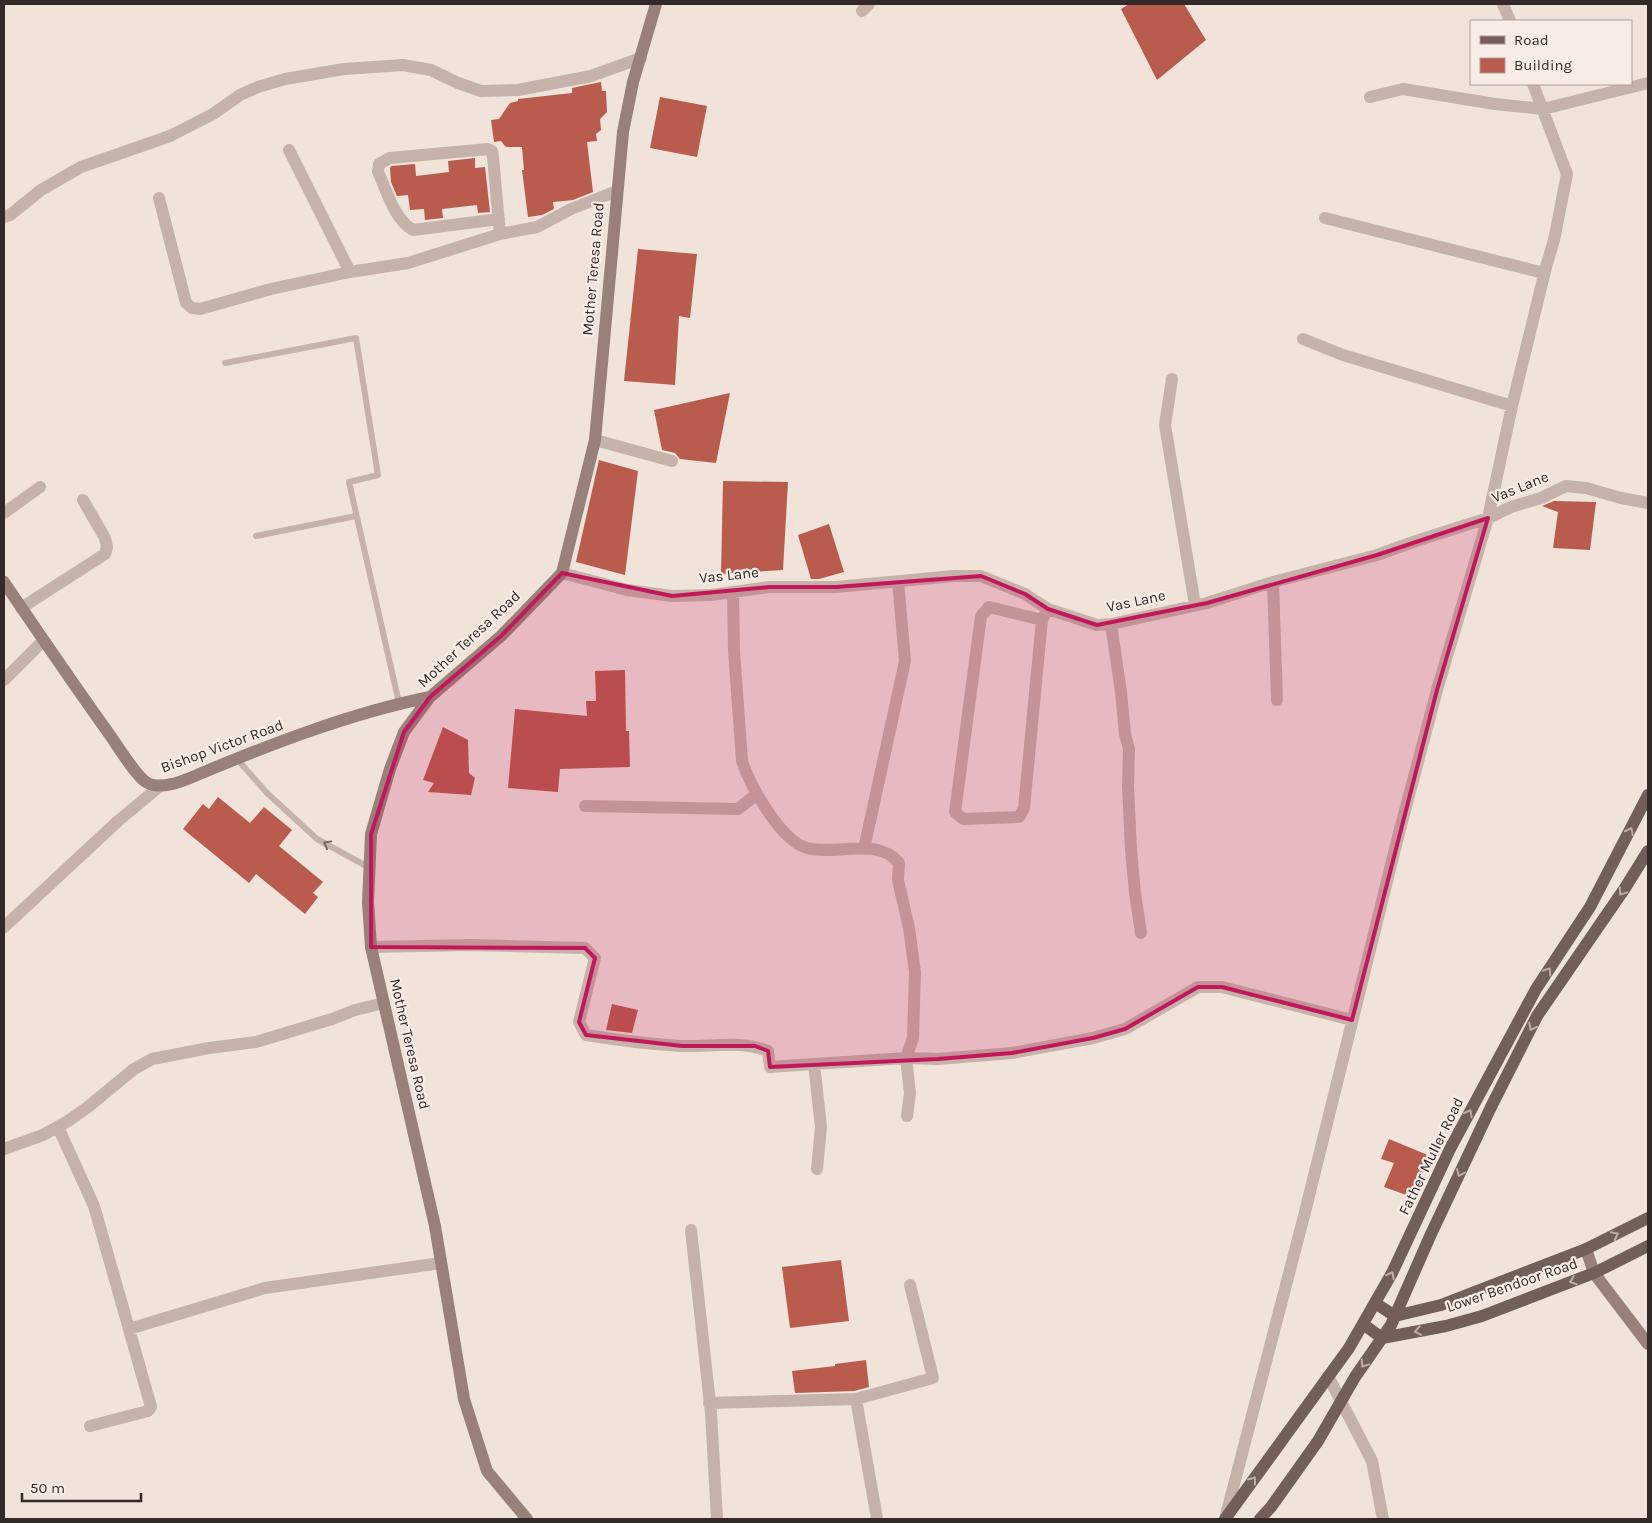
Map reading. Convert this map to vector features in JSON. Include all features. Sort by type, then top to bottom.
[{"type":"main road","name":"Mother Teresa Road","points":[[527,1519],[487,1471],[464,1399],[435,1226],[371,947],[368,902],[371,834],[390,769],[404,732],[430,697],[501,636],[562,573],[594,440],[623,132],[633,82],[656,4]]},
{"type":"main road","name":"Bishop Victor Road","points":[[4,582],[129,763],[146,782],[159,787],[194,776],[285,740],[399,703],[430,697]]},
{"type":"main road","name":"Father Muller Road","points":[[1225,1519],[1349,1348],[1392,1273],[1450,1149],[1536,989],[1590,907],[1648,795]]},
{"type":"main road","points":[[1260,1519],[1271,1507],[1318,1442],[1355,1378],[1395,1316],[1487,1115],[1537,1016],[1625,888],[1648,851]]},
{"type":"main road","points":[[1375,1303],[1395,1316],[1441,1305],[1586,1249],[1648,1218]]},
{"type":"main road","name":"Lower Bendoor Road","points":[[1382,1338],[1446,1326],[1482,1316],[1594,1273],[1648,1246]]},
{"type":"main road","points":[[1586,1249],[1594,1273],[1648,1344]]},
{"type":"main road","points":[[1363,1324],[1382,1338]]},
{"type":"street","points":[[1503,4],[1510,20]]},
{"type":"street","points":[[4,217],[10,215],[41,190],[81,167],[170,136],[213,114],[240,95],[285,78],[344,69],[403,64],[431,70],[458,83],[481,91],[518,90],[591,76],[640,58]]},
{"type":"street","points":[[1370,96],[1403,89],[1543,110],[1648,83]]},
{"type":"street","points":[[1225,1519],[1437,690],[1488,518],[1512,406],[1544,273],[1554,240],[1567,174],[1533,85]]},
{"type":"street","points":[[499,219],[413,230],[405,225],[399,217],[378,172],[379,164],[390,158],[488,149],[492,151],[494,157],[499,219],[500,234]]},
{"type":"street","points":[[290,150],[350,272]]},
{"type":"street","points":[[159,198],[186,303],[192,308],[200,309],[271,289],[350,272],[408,263],[500,234],[537,227],[571,208],[617,191]]},
{"type":"street","points":[[1325,218],[1544,273]]},
{"type":"street","points":[[1303,339],[1343,355],[1512,406]]},
{"type":"street","points":[[1172,379],[1165,425],[1196,605]]},
{"type":"street","points":[[594,440],[672,461]]},
{"type":"street","name":"Vas Lane","points":[[562,573],[628,590],[672,596],[711,595],[769,587],[836,587],[954,576],[981,576],[1025,594],[1045,615],[1097,625],[1111,624],[1196,605],[1273,582],[1378,555],[1488,518],[1511,507],[1541,498],[1566,486],[1586,488],[1648,503]]},
{"type":"street","points":[[4,513],[40,488]]},
{"type":"street","points":[[21,608],[104,554],[107,547],[105,538],[83,500]]},
{"type":"street","points":[[864,849],[905,661],[898,581]]},
{"type":"street","points":[[1273,582],[1277,700]]},
{"type":"street","points":[[733,592],[734,651],[742,761],[758,794],[775,820],[799,846],[814,850],[864,849],[885,852],[893,856],[899,864],[898,880],[909,928],[915,972],[913,1038],[906,1058],[910,1093],[908,1116]]},
{"type":"street","points":[[989,607],[1045,615],[1024,808],[1019,817],[963,819],[955,812],[981,616],[989,607]]},
{"type":"street","points":[[1111,624],[1125,734],[1129,749],[1128,795],[1131,850],[1141,933]]},
{"type":"street","points":[[4,680],[43,641]]},
{"type":"street","points":[[4,927],[118,821],[159,787]]},
{"type":"street","points":[[585,806],[738,809],[758,794]]},
{"type":"street","points":[[371,947],[472,945],[585,948],[595,958],[579,1022],[586,1035],[616,1040],[682,1046],[755,1046],[768,1051],[770,1067],[906,1058],[938,1059],[1012,1053],[1093,1038],[1125,1029],[1198,987],[1222,987],[1352,1020]]},
{"type":"street","points":[[4,1148],[43,1135],[58,1126],[88,1107],[134,1069],[152,1059],[209,1048],[256,1042],[355,1010],[384,1003]]},
{"type":"street","points":[[814,1064],[821,1127],[818,1169]]},
{"type":"street","points":[[58,1126],[94,1206],[151,1407],[148,1410],[90,1426]]},
{"type":"street","points":[[691,1230],[710,1403],[717,1519]]},
{"type":"street","points":[[129,1329],[266,1288],[441,1263]]},
{"type":"street","points":[[710,1403],[856,1399],[933,1378],[910,1284]]},
{"type":"street","points":[[1328,1376],[1372,1461],[1383,1519]]},
{"type":"street","points":[[856,1399],[877,1519]]},
{"type":"lane","points":[[225,363],[356,338],[378,475],[349,482],[399,703]]},
{"type":"lane","points":[[256,536],[356,516]]},
{"type":"lane","points":[[236,758],[267,793],[317,839],[370,868]]},
{"type":"highlighted area","points":[[1488,518],[1437,690],[1352,1020],[1222,987],[1198,987],[1125,1029],[1093,1038],[1012,1053],[938,1059],[770,1067],[768,1051],[755,1046],[682,1046],[586,1035],[579,1022],[595,958],[585,948],[371,947],[371,834],[404,732],[430,697],[501,636],[562,573],[672,596],[769,587],[836,587],[981,576],[1025,594],[1048,609],[1097,625],[1207,603],[1377,555]]},
{"type":"building","points":[[1129,4],[1184,4],[1206,40],[1157,80],[1121,9]]},
{"type":"building","points":[[601,82],[602,91],[606,91],[607,112],[600,119],[601,130],[596,134],[597,141],[587,142],[593,192],[573,200],[553,202],[554,209],[542,215],[528,217],[522,170],[524,170],[522,147],[506,147],[501,141],[494,142],[491,120],[499,119],[510,103],[518,101],[518,99],[572,93],[572,88]]},
{"type":"building","points":[[660,97],[707,106],[697,157],[650,148]]},
{"type":"building","points":[[475,158],[475,168],[485,167],[490,212],[478,213],[477,205],[442,209],[443,218],[425,220],[424,209],[410,210],[408,195],[397,196],[391,182],[390,167],[392,166],[415,164],[416,176],[449,172],[448,161]]},
{"type":"building","points":[[638,249],[697,254],[690,318],[679,316],[675,385],[624,381]]},
{"type":"building","points":[[730,393],[716,463],[680,459],[675,453],[662,450],[654,410]]},
{"type":"building","points":[[599,460],[638,471],[625,575],[576,562]]},
{"type":"building","points":[[723,481],[788,482],[783,570],[721,574]]},
{"type":"building","points":[[1554,501],[1596,502],[1590,550],[1553,548],[1558,512],[1542,506]]},
{"type":"building","points":[[829,524],[844,572],[819,579],[811,579],[798,535]]},
{"type":"building","points":[[625,670],[626,731],[629,731],[630,767],[560,769],[558,792],[508,788],[515,709],[587,716],[586,701],[596,701],[595,671]]},
{"type":"building","points":[[443,727],[468,740],[469,773],[475,778],[471,795],[428,792],[434,783],[423,780]]},
{"type":"building","points":[[218,797],[250,823],[264,807],[292,830],[279,846],[323,882],[313,893],[318,897],[305,914],[256,874],[249,883],[183,829],[203,804],[209,809]]},
{"type":"building","points":[[612,1004],[638,1010],[632,1033],[606,1030]]},
{"type":"building","points":[[1389,1139],[1430,1156],[1412,1197],[1384,1187],[1394,1163],[1381,1159]]},
{"type":"building","points":[[841,1260],[849,1321],[790,1328],[782,1267]]},
{"type":"building","points":[[866,1360],[869,1387],[854,1391],[795,1393],[792,1371]]}]
